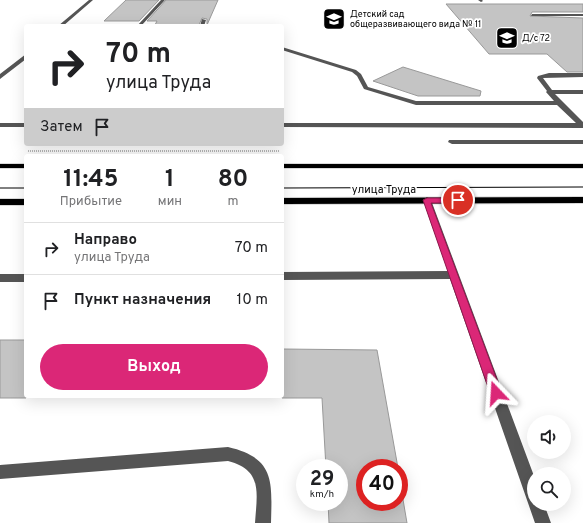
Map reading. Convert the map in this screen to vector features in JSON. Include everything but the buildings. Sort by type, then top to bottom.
[{"type":"main road","points":[[0,166],[24,166]]},
{"type":"main road","name":"улица Труда","points":[[284,166],[583,166]]},
{"type":"main road","name":"улица Труда","points":[[284,201],[583,200]]},
{"type":"main road","points":[[0,202],[24,202]]},
{"type":"street","points":[[62,24],[91,0]]},
{"type":"street","points":[[141,24],[163,0]]},
{"type":"street","points":[[532,15],[583,15]]},
{"type":"street","points":[[203,24],[204,20]]},
{"type":"street","points":[[284,49],[354,71],[359,75],[366,88],[411,103],[559,103]]},
{"type":"street","points":[[0,77],[24,58]]},
{"type":"street","points":[[0,70],[24,67]]},
{"type":"street","points":[[582,125],[549,92],[540,80],[540,77],[549,75],[583,74]]},
{"type":"street","points":[[549,92],[583,92]]},
{"type":"street","points":[[0,125],[24,125]]},
{"type":"street","points":[[284,125],[582,125]]},
{"type":"street","points":[[452,142],[583,142]]},
{"type":"street","points":[[427,200],[452,275],[527,478]]},
{"type":"street","points":[[284,276],[452,275]]},
{"type":"street","points":[[0,278],[24,278]]},
{"type":"street","points":[[0,472],[228,454],[242,456],[254,463],[262,474],[264,489],[263,523]]},
{"type":"street","points":[[539,511],[543,523]]},
{"type":"tram line","points":[[284,188],[583,187]]},
{"type":"tram line","points":[[0,188],[24,188]]},
{"type":"place","name":"Детский сад общеразвивающего вида № 11","points":[[334,19]]},
{"type":"place","name":"Д/с 72","points":[[507,38]]},
{"type":"route","points":[[458,200],[427,200],[452,275],[496,393]]}]
